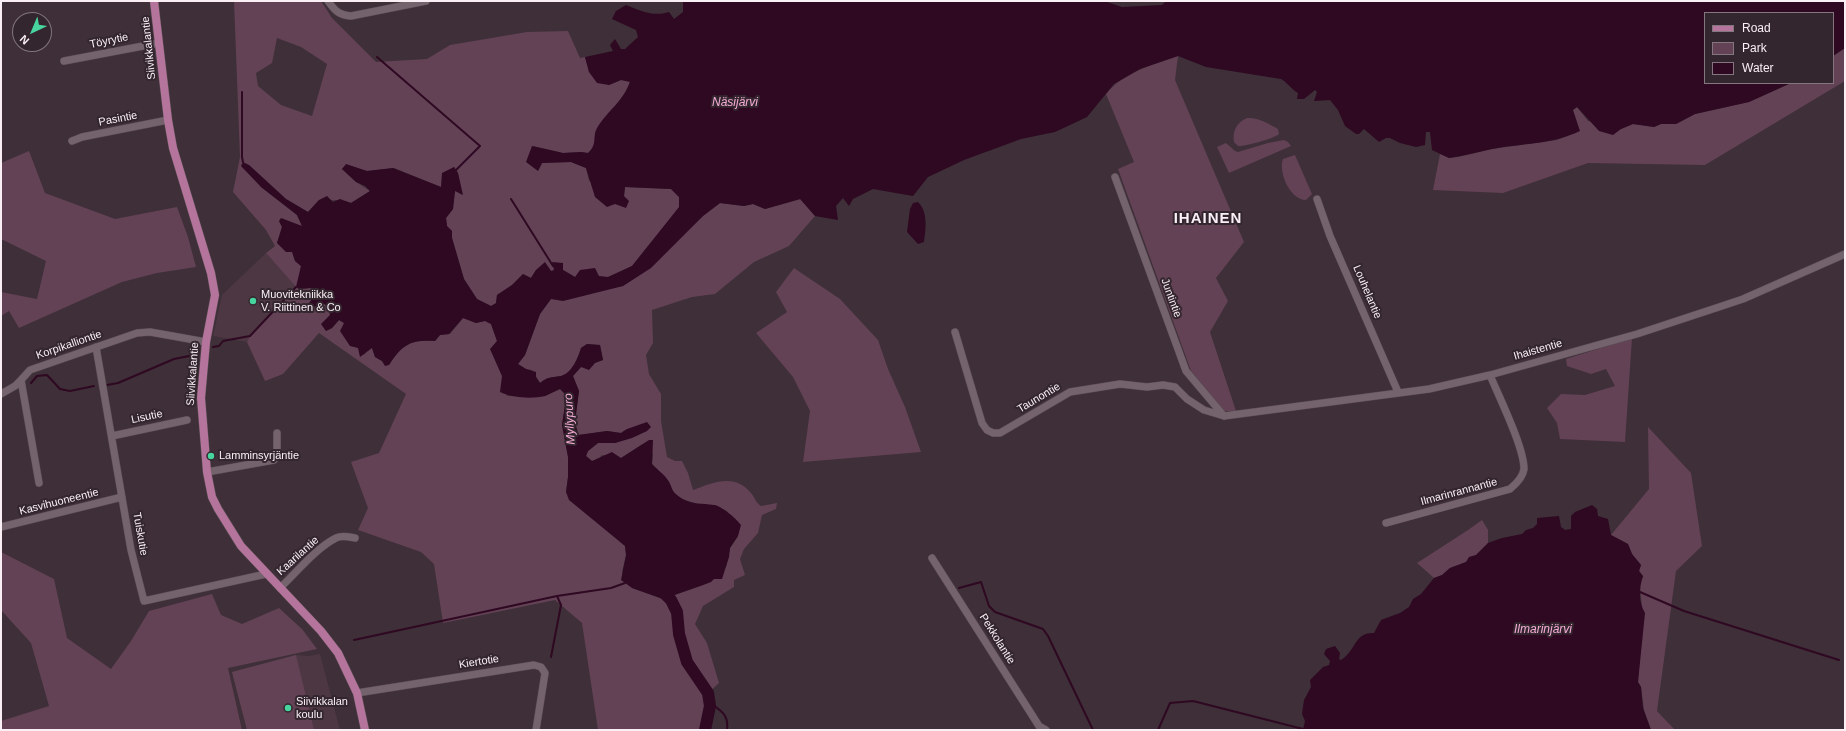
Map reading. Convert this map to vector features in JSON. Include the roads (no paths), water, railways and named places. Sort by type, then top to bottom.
[{"type":"main road","name":"Siivikkalantie","points":[[154,1],[168,120],[178,169],[214,285],[215,295],[206,342],[201,398],[207,472],[212,497],[241,546],[321,631],[330,643],[347,671],[356,693],[365,730]]},
{"type":"street","points":[[328,1],[336,12],[351,16],[426,1]]},
{"type":"street","name":"Töyrytie","points":[[64,61],[159,42]]},
{"type":"street","name":"Pasintie","points":[[72,140],[168,120]]},
{"type":"street","name":"Juntintie","points":[[1115,177],[1186,371],[1224,416]]},
{"type":"street","name":"Louhelantie","points":[[1317,199],[1330,236],[1398,392]]},
{"type":"street","name":"Ihaistentie","points":[[1224,416],[1429,389],[1490,375],[1637,334],[1743,299],[1845,254]]},
{"type":"street","name":"Korpikalliontie","points":[[1,394],[15,386],[30,370],[38,366],[143,332],[206,342]]},
{"type":"street","name":"Taunontie","points":[[955,332],[982,423],[987,430],[993,433],[1000,432],[1015,425],[1070,392],[1120,384],[1147,387],[1162,385],[1175,387],[1187,399],[1204,410],[1224,416]]},
{"type":"street","name":"Tuiskutie","points":[[96,347],[135,569],[144,601],[266,574]]},
{"type":"street","name":"Ilmarinrannantie","points":[[1386,523],[1510,489],[1518,482],[1524,470],[1522,454],[1490,375]]},
{"type":"street","points":[[21,380],[39,483]]},
{"type":"street","name":"Lisutie","points":[[112,436],[187,420]]},
{"type":"street","points":[[207,472],[274,460],[277,452],[277,433]]},
{"type":"street","name":"Kasvihuoneentie","points":[[1,527],[122,497]]},
{"type":"street","name":"Kaarilantie","points":[[280,588],[322,548],[336,538],[355,538]]},
{"type":"street","name":"Pekkolantie","points":[[932,558],[1039,726],[1046,730]]},
{"type":"street","name":"Kiertotie","points":[[356,693],[534,665],[541,667],[545,673],[536,730]]},
{"type":"water","name":"Näsijärvi","points":[[683,1],[1104,1],[1122,7],[1162,5],[1166,1],[1845,1],[1845,48],[1834,55],[1834,12],[1704,12],[1704,84],[1789,84],[1749,102],[1695,114],[1676,124],[1661,124],[1654,127],[1633,124],[1621,129],[1613,135],[1599,131],[1577,107],[1573,110],[1580,131],[1569,136],[1449,158],[1432,150],[1430,132],[1426,132],[1425,145],[1416,147],[1400,143],[1390,138],[1386,138],[1379,142],[1364,129],[1359,134],[1356,134],[1345,126],[1338,110],[1330,100],[1314,101],[1317,92],[1315,90],[1304,99],[1297,99],[1298,93],[1281,79],[1206,67],[1178,56],[1140,69],[1114,84],[1087,117],[1055,132],[1021,139],[964,160],[928,177],[913,196],[873,189],[853,199],[849,206],[843,198],[836,206],[838,220],[815,216],[800,199],[765,209],[753,204],[744,206],[720,203],[703,216],[651,268],[623,286],[563,301],[551,299],[540,314],[525,355],[518,364],[526,369],[536,372],[536,377],[540,383],[548,378],[561,376],[568,372],[576,360],[581,348],[587,344],[600,345],[603,360],[595,363],[589,370],[581,367],[573,376],[579,391],[575,422],[578,435],[607,431],[621,433],[627,429],[647,422],[651,427],[647,431],[632,438],[615,443],[598,443],[588,451],[586,456],[592,461],[612,452],[621,458],[649,440],[653,440],[652,464],[669,482],[675,493],[689,502],[717,506],[736,519],[741,525],[738,536],[730,548],[729,557],[722,579],[714,579],[711,582],[663,599],[632,588],[621,580],[626,555],[625,546],[569,500],[566,492],[568,457],[562,425],[565,405],[564,393],[560,389],[545,396],[528,398],[510,396],[500,392],[502,376],[490,349],[497,341],[491,324],[485,321],[476,323],[463,318],[449,334],[440,335],[435,341],[419,341],[403,348],[389,365],[385,366],[382,361],[375,357],[372,348],[360,357],[358,348],[350,346],[340,331],[344,323],[339,320],[332,328],[326,331],[321,324],[330,315],[329,307],[324,304],[310,308],[306,307],[317,293],[311,288],[299,289],[296,287],[301,266],[295,261],[292,252],[286,252],[277,243],[282,227],[279,221],[281,218],[302,226],[297,215],[261,187],[241,166],[243,162],[249,165],[286,199],[308,212],[319,200],[327,196],[333,202],[340,199],[351,203],[370,191],[365,186],[356,182],[342,169],[346,164],[367,171],[393,168],[441,187],[442,173],[454,167],[458,173],[463,195],[455,191],[453,209],[446,218],[447,226],[452,231],[452,238],[464,279],[477,299],[491,306],[496,303],[497,295],[512,285],[523,274],[531,278],[536,270],[545,262],[551,271],[554,270],[552,262],[563,263],[563,270],[575,277],[580,270],[595,268],[599,276],[608,277],[632,266],[679,207],[679,197],[671,189],[625,187],[624,196],[629,201],[626,208],[615,204],[607,207],[595,197],[586,168],[571,162],[542,163],[538,171],[526,162],[532,146],[563,153],[588,153],[593,147],[597,128],[623,96],[630,82],[621,80],[609,85],[597,83],[589,72],[585,57],[613,51],[610,45],[615,39],[621,49],[625,49],[638,37],[636,30],[612,19],[616,11],[626,5],[652,14],[669,12],[674,19],[683,12]]},
{"type":"water","points":[[918,202],[925,215],[926,226],[924,242],[918,244],[907,232],[910,209],[913,203]]},
{"type":"water","name":"Ilmarinjärvi","points":[[1592,505],[1597,509],[1598,516],[1608,519],[1611,535],[1628,544],[1632,554],[1641,565],[1639,571],[1643,576],[1640,599],[1645,613],[1638,682],[1641,687],[1643,708],[1651,730],[1303,730],[1305,721],[1302,714],[1304,700],[1311,687],[1310,680],[1323,667],[1329,665],[1330,661],[1324,654],[1326,649],[1335,646],[1340,653],[1339,659],[1341,660],[1350,652],[1359,639],[1367,634],[1374,633],[1381,620],[1400,613],[1409,607],[1413,599],[1421,594],[1434,578],[1442,575],[1450,568],[1466,562],[1469,557],[1476,555],[1488,543],[1502,538],[1522,534],[1537,524],[1537,518],[1559,516],[1561,527],[1565,530],[1571,529],[1571,516],[1575,512]]},
{"type":"waterway","points":[[377,57],[480,146],[456,170]]},
{"type":"waterway","points":[[242,92],[243,162]]},
{"type":"waterway","points":[[511,199],[553,266]]},
{"type":"waterway","points":[[213,347],[219,346],[223,341],[250,336],[296,287]]},
{"type":"waterway","points":[[107,385],[118,383],[174,359],[194,355]]},
{"type":"waterway","points":[[31,383],[37,376],[47,375],[60,389],[70,391],[94,386]]},
{"type":"waterway","points":[[959,588],[981,582],[989,606],[995,612],[1043,629],[1048,636],[1093,730]]},
{"type":"waterway","points":[[354,640],[557,596],[611,588],[625,583]]},
{"type":"waterway","name":"Myllypuro","points":[[658,587],[671,600],[677,612],[679,634],[687,662],[708,693],[710,706],[705,730]]},
{"type":"waterway","points":[[1640,592],[1684,611],[1839,660]]},
{"type":"waterway","points":[[551,657],[561,605],[557,596]]},
{"type":"waterway","points":[[1158,730],[1170,703],[1193,701],[1303,729]]},
{"type":"waterway","points":[[709,702],[725,716],[727,720],[727,730]]},
{"type":"place","name":"Muovitekniikka V. Riittinen & Co","points":[[253,301]]},
{"type":"place","name":"Lamminsyrjäntie","points":[[211,456]]},
{"type":"place","name":"Siivikkalan koulu","points":[[288,708]]},
{"type":"district","name":"IHAINEN","points":[[1208,219]]}]
